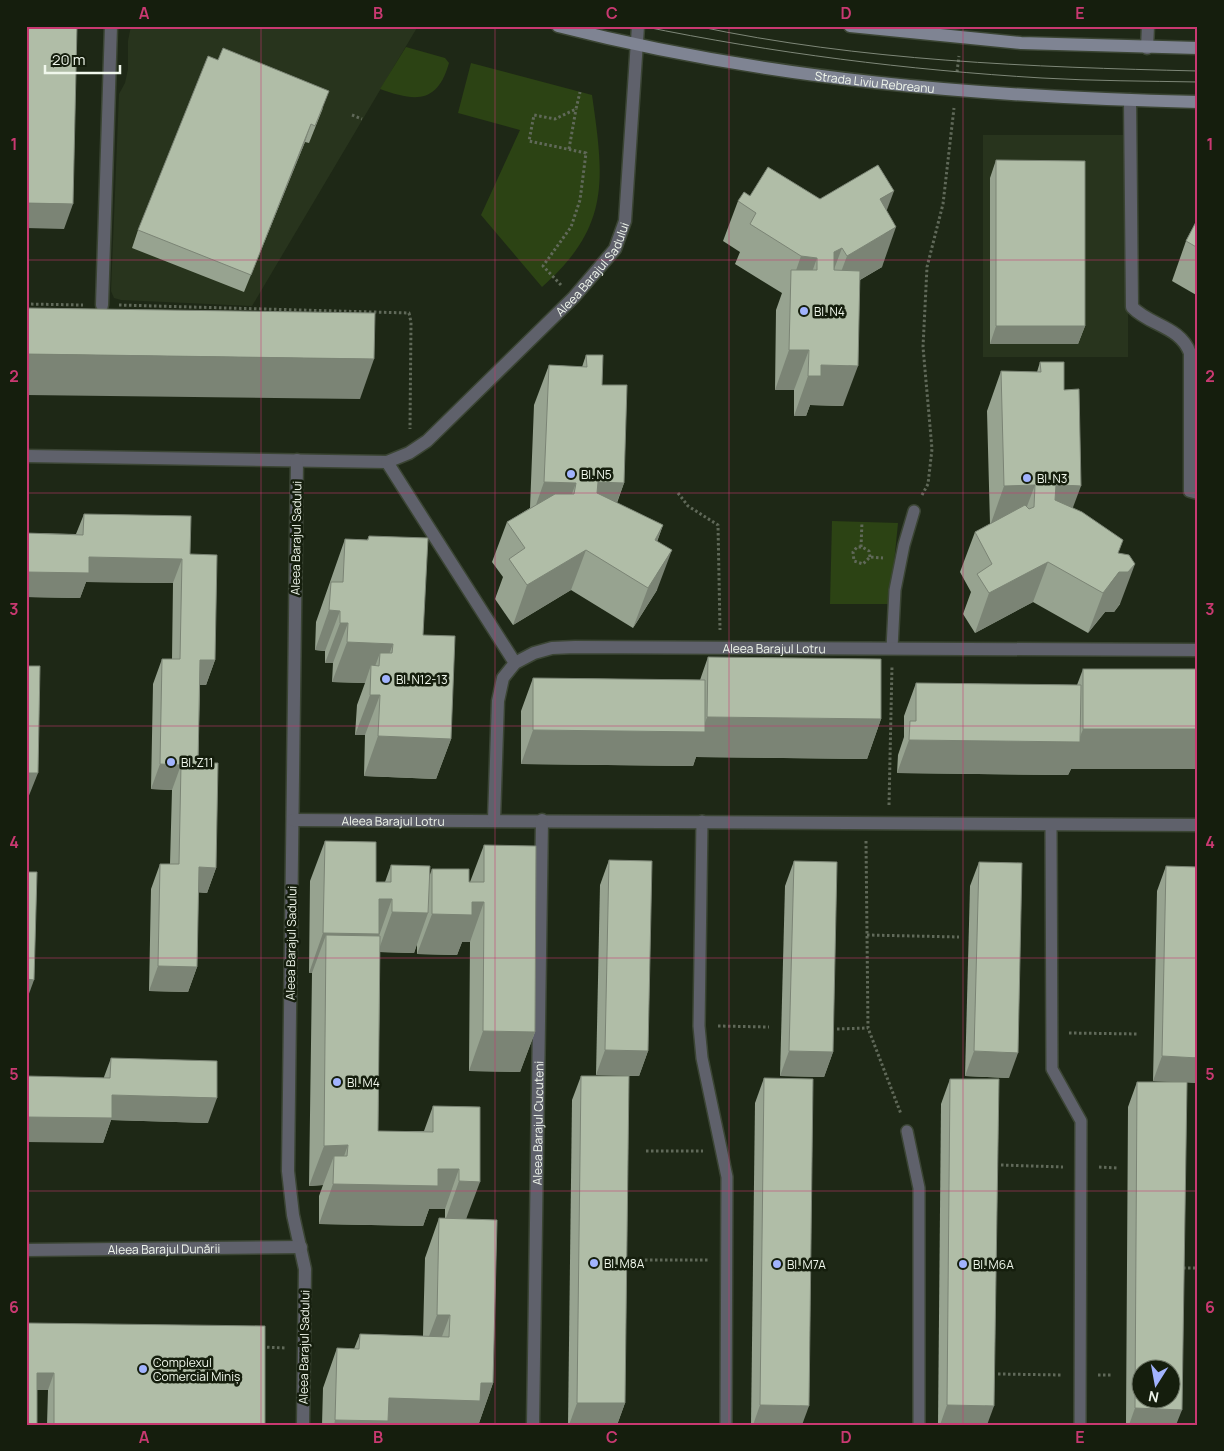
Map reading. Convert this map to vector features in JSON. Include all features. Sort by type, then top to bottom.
[{"type":"street","points":[[102,305],[112,26]]},
{"type":"street","name":"Strada Liviu Rebreanu","points":[[558,26],[635,45],[752,67],[842,80],[956,91],[1198,102]]},
{"type":"street","name":"Aleea Barajul Sadului","points":[[26,456],[388,462],[427,441],[574,297],[615,249],[625,221],[635,45],[638,26]]},
{"type":"street","points":[[1148,26],[1148,48]]},
{"type":"street","points":[[854,27],[962,38],[1148,48],[1198,48]]},
{"type":"street","points":[[1130,100],[1132,307],[1141,316],[1186,341],[1190,352],[1190,491],[1198,493]]},
{"type":"street","name":"Aleea Barajul Sadului","points":[[297,460],[288,1171],[293,1214],[302,1247],[305,1270],[303,1425]]},
{"type":"street","points":[[388,462],[515,663],[503,678],[498,701],[494,820]]},
{"type":"street","name":"Aleea Barajul Lotru","points":[[515,663],[534,653],[552,648],[575,646],[1198,650]]},
{"type":"street","name":"Aleea Barajul Lotru","points":[[293,820],[1198,825]]},
{"type":"street","name":"Aleea Barajul Cucuteni","points":[[533,1425],[542,820]]},
{"type":"street","name":"Aleea Barajul Dunării","points":[[26,1250],[302,1247]]},
{"type":"lane","points":[[892,648],[895,590],[901,558],[914,511]]},
{"type":"lane","points":[[702,822],[700,1026],[702,1058],[727,1177],[726,1425]]},
{"type":"lane","points":[[1051,825],[1052,1069],[1081,1121],[1080,1425]]},
{"type":"lane","points":[[907,1131],[917,1167],[919,1188],[919,1425]]},
{"type":"path","points":[[914,511],[928,484],[932,449],[923,347],[927,267],[943,204],[962,38]]},
{"type":"path","points":[[569,149],[580,92]]},
{"type":"path","points":[[574,297],[543,266],[571,227],[580,200],[586,154],[529,141],[534,115],[555,119],[576,109]]},
{"type":"path","points":[[352,115],[362,119]]},
{"type":"path","points":[[26,304],[409,313],[412,322],[409,452]]},
{"type":"path","points":[[678,493],[688,506],[718,525],[720,648]]},
{"type":"path","points":[[861,547],[862,522]]},
{"type":"path","points":[[870,557],[867,549],[861,547],[855,548],[853,552],[854,561],[863,564],[870,557],[901,558]]},
{"type":"path","points":[[888,822],[892,648]]},
{"type":"path","points":[[865,822],[868,1028],[907,1131]]},
{"type":"path","points":[[867,935],[959,936]]},
{"type":"path","points":[[700,1026],[769,1026]]},
{"type":"path","points":[[838,1029],[868,1028]]},
{"type":"path","points":[[1051,1033],[1139,1034]]},
{"type":"path","points":[[646,1151],[721,1151]]},
{"type":"path","points":[[1001,1165],[1118,1168]]},
{"type":"path","points":[[630,1260],[727,1260]]},
{"type":"path","points":[[1183,1268],[1198,1268]]},
{"type":"path","points":[[259,1347],[304,1348]]},
{"type":"path","points":[[998,1374],[1112,1376]]},
{"type":"shaded area","points":[[131,26],[418,26],[252,306],[121,300],[114,298],[111,291],[119,94],[125,83],[128,69],[128,41]]},
{"type":"shaded area","points":[[983,135],[1128,135],[1128,357],[983,357]]},
{"type":"green space","points":[[406,47],[445,58],[449,63],[444,77],[431,93],[414,97],[403,96],[380,89]]},
{"type":"green space","points":[[471,63],[592,95],[599,152],[600,177],[597,200],[591,222],[581,243],[564,265],[542,287],[481,215],[520,130],[458,113]]},
{"type":"green space","points":[[832,521],[898,523],[890,604],[830,604]]},
{"type":"building","points":[[27,26],[77,26],[73,204],[26,203]]},
{"type":"building","points":[[223,48],[329,91],[315,126],[311,124],[251,275],[138,230],[208,56],[218,60]]},
{"type":"building","points":[[996,160],[1085,161],[1085,326],[996,326]]},
{"type":"building","points":[[878,165],[894,191],[880,199],[896,227],[847,256],[842,248],[834,252],[834,270],[860,271],[858,366],[821,365],[821,376],[808,376],[809,350],[789,350],[791,270],[817,270],[817,258],[801,256],[750,224],[756,213],[738,201],[744,192],[750,196],[768,167],[820,199]]},
{"type":"building","points":[[1198,218],[1198,248],[1186,241]]},
{"type":"building","points":[[26,308],[375,313],[374,359],[26,354]]},
{"type":"building","points":[[586,355],[603,355],[602,385],[627,385],[624,483],[598,482],[597,493],[663,525],[655,540],[672,550],[648,588],[586,550],[527,585],[509,559],[525,548],[507,522],[555,494],[574,494],[576,483],[544,482],[549,365],[587,367]]},
{"type":"building","points":[[1040,362],[1064,362],[1064,390],[1079,389],[1081,486],[1056,485],[1055,500],[1082,512],[1123,540],[1118,553],[1129,555],[1135,564],[1128,572],[1119,572],[1103,593],[1048,562],[989,593],[977,574],[992,564],[975,532],[1025,505],[1029,509],[1034,507],[1035,485],[1004,486],[1001,371],[1041,372]]},
{"type":"building","name":"Bl. Z11","points":[[84,514],[191,516],[190,554],[217,555],[215,660],[200,660],[198,763],[218,763],[216,868],[199,867],[197,967],[158,966],[160,864],[179,864],[181,765],[160,764],[162,659],[180,659],[182,559],[89,557],[89,573],[26,572],[26,533],[83,535]]},
{"type":"building","points":[[369,536],[428,538],[423,635],[455,636],[451,739],[378,736],[380,695],[370,695],[371,665],[379,666],[380,653],[392,653],[393,644],[347,642],[348,623],[340,623],[340,611],[329,610],[331,582],[343,582],[345,539],[368,540]]},
{"type":"building","points":[[708,657],[881,659],[881,719],[707,717]]},
{"type":"building","points":[[26,666],[40,666],[38,773],[26,773]]},
{"type":"building","points":[[1083,669],[1198,669],[1198,729],[1083,729]]},
{"type":"building","points":[[533,678],[705,680],[705,732],[533,730]]},
{"type":"building","points":[[916,683],[1081,685],[1080,742],[909,740],[910,721],[916,721]]},
{"type":"building","points":[[325,841],[376,842],[376,882],[391,882],[391,865],[430,866],[428,913],[392,912],[392,899],[379,899],[379,934],[323,933]]},
{"type":"building","points":[[484,845],[536,846],[535,1032],[483,1031],[484,902],[472,902],[472,915],[432,914],[432,869],[469,869],[469,882],[484,882]]},
{"type":"building","points":[[609,860],[652,861],[648,1051],[605,1050]]},
{"type":"building","points":[[794,861],[837,862],[833,1052],[789,1051]]},
{"type":"building","points":[[979,862],[1022,863],[1018,1053],[974,1051]]},
{"type":"building","points":[[1166,866],[1198,867],[1198,1058],[1162,1056]]},
{"type":"building","points":[[26,872],[37,872],[34,980],[26,979]]},
{"type":"building","points":[[326,935],[380,936],[378,1131],[433,1132],[433,1106],[480,1107],[480,1182],[459,1181],[459,1169],[438,1169],[438,1186],[333,1184],[334,1156],[347,1156],[348,1145],[324,1146]]},
{"type":"building","points":[[111,1058],[217,1061],[217,1098],[112,1095],[112,1118],[26,1117],[26,1076],[110,1078]]},
{"type":"building","name":"Bl. M8A","points":[[581,1076],[629,1076],[625,1403],[577,1403]]},
{"type":"building","name":"Bl. M7A","points":[[764,1078],[813,1079],[809,1406],[760,1405]]},
{"type":"building","name":"Bl. M6A","points":[[950,1079],[999,1079],[994,1406],[947,1405]]},
{"type":"building","points":[[1137,1082],[1187,1082],[1182,1410],[1135,1408],[1182,1408],[1182,1358],[1135,1358]]},
{"type":"building","points":[[439,1218],[497,1220],[493,1383],[481,1383],[480,1401],[389,1398],[388,1421],[335,1420],[337,1348],[359,1349],[360,1334],[449,1337],[450,1315],[437,1315]]},
{"type":"building","name":"Complexul Comercial Miniș","points":[[26,1323],[265,1326],[265,1425],[54,1425],[54,1373],[37,1373],[37,1425],[26,1425]]},
{"type":"building","points":[[389,1424],[389,1425],[332,1425]]},
{"type":"tram line","points":[[641,26],[790,52],[891,65],[991,75],[1062,79],[1198,82]]},
{"type":"tram line","points":[[696,26],[758,38],[883,55],[1009,64],[1198,71]]},
{"type":"place","name":"Bl. N4","points":[[804,311]]},
{"type":"place","name":"Bl. N5","points":[[571,474]]},
{"type":"place","name":"Bl. N3","points":[[1027,478]]},
{"type":"place","name":"Bl. N12-13","points":[[386,679]]},
{"type":"place","name":"Bl. Z11","points":[[171,762]]},
{"type":"place","name":"Bl. M4","points":[[337,1082]]},
{"type":"place","name":"Bl. M8A","points":[[594,1263]]},
{"type":"place","name":"Bl. M7A","points":[[777,1264]]},
{"type":"place","name":"Bl. M6A","points":[[963,1264]]},
{"type":"place","name":"Complexul Comercial Miniș","points":[[143,1369]]}]
